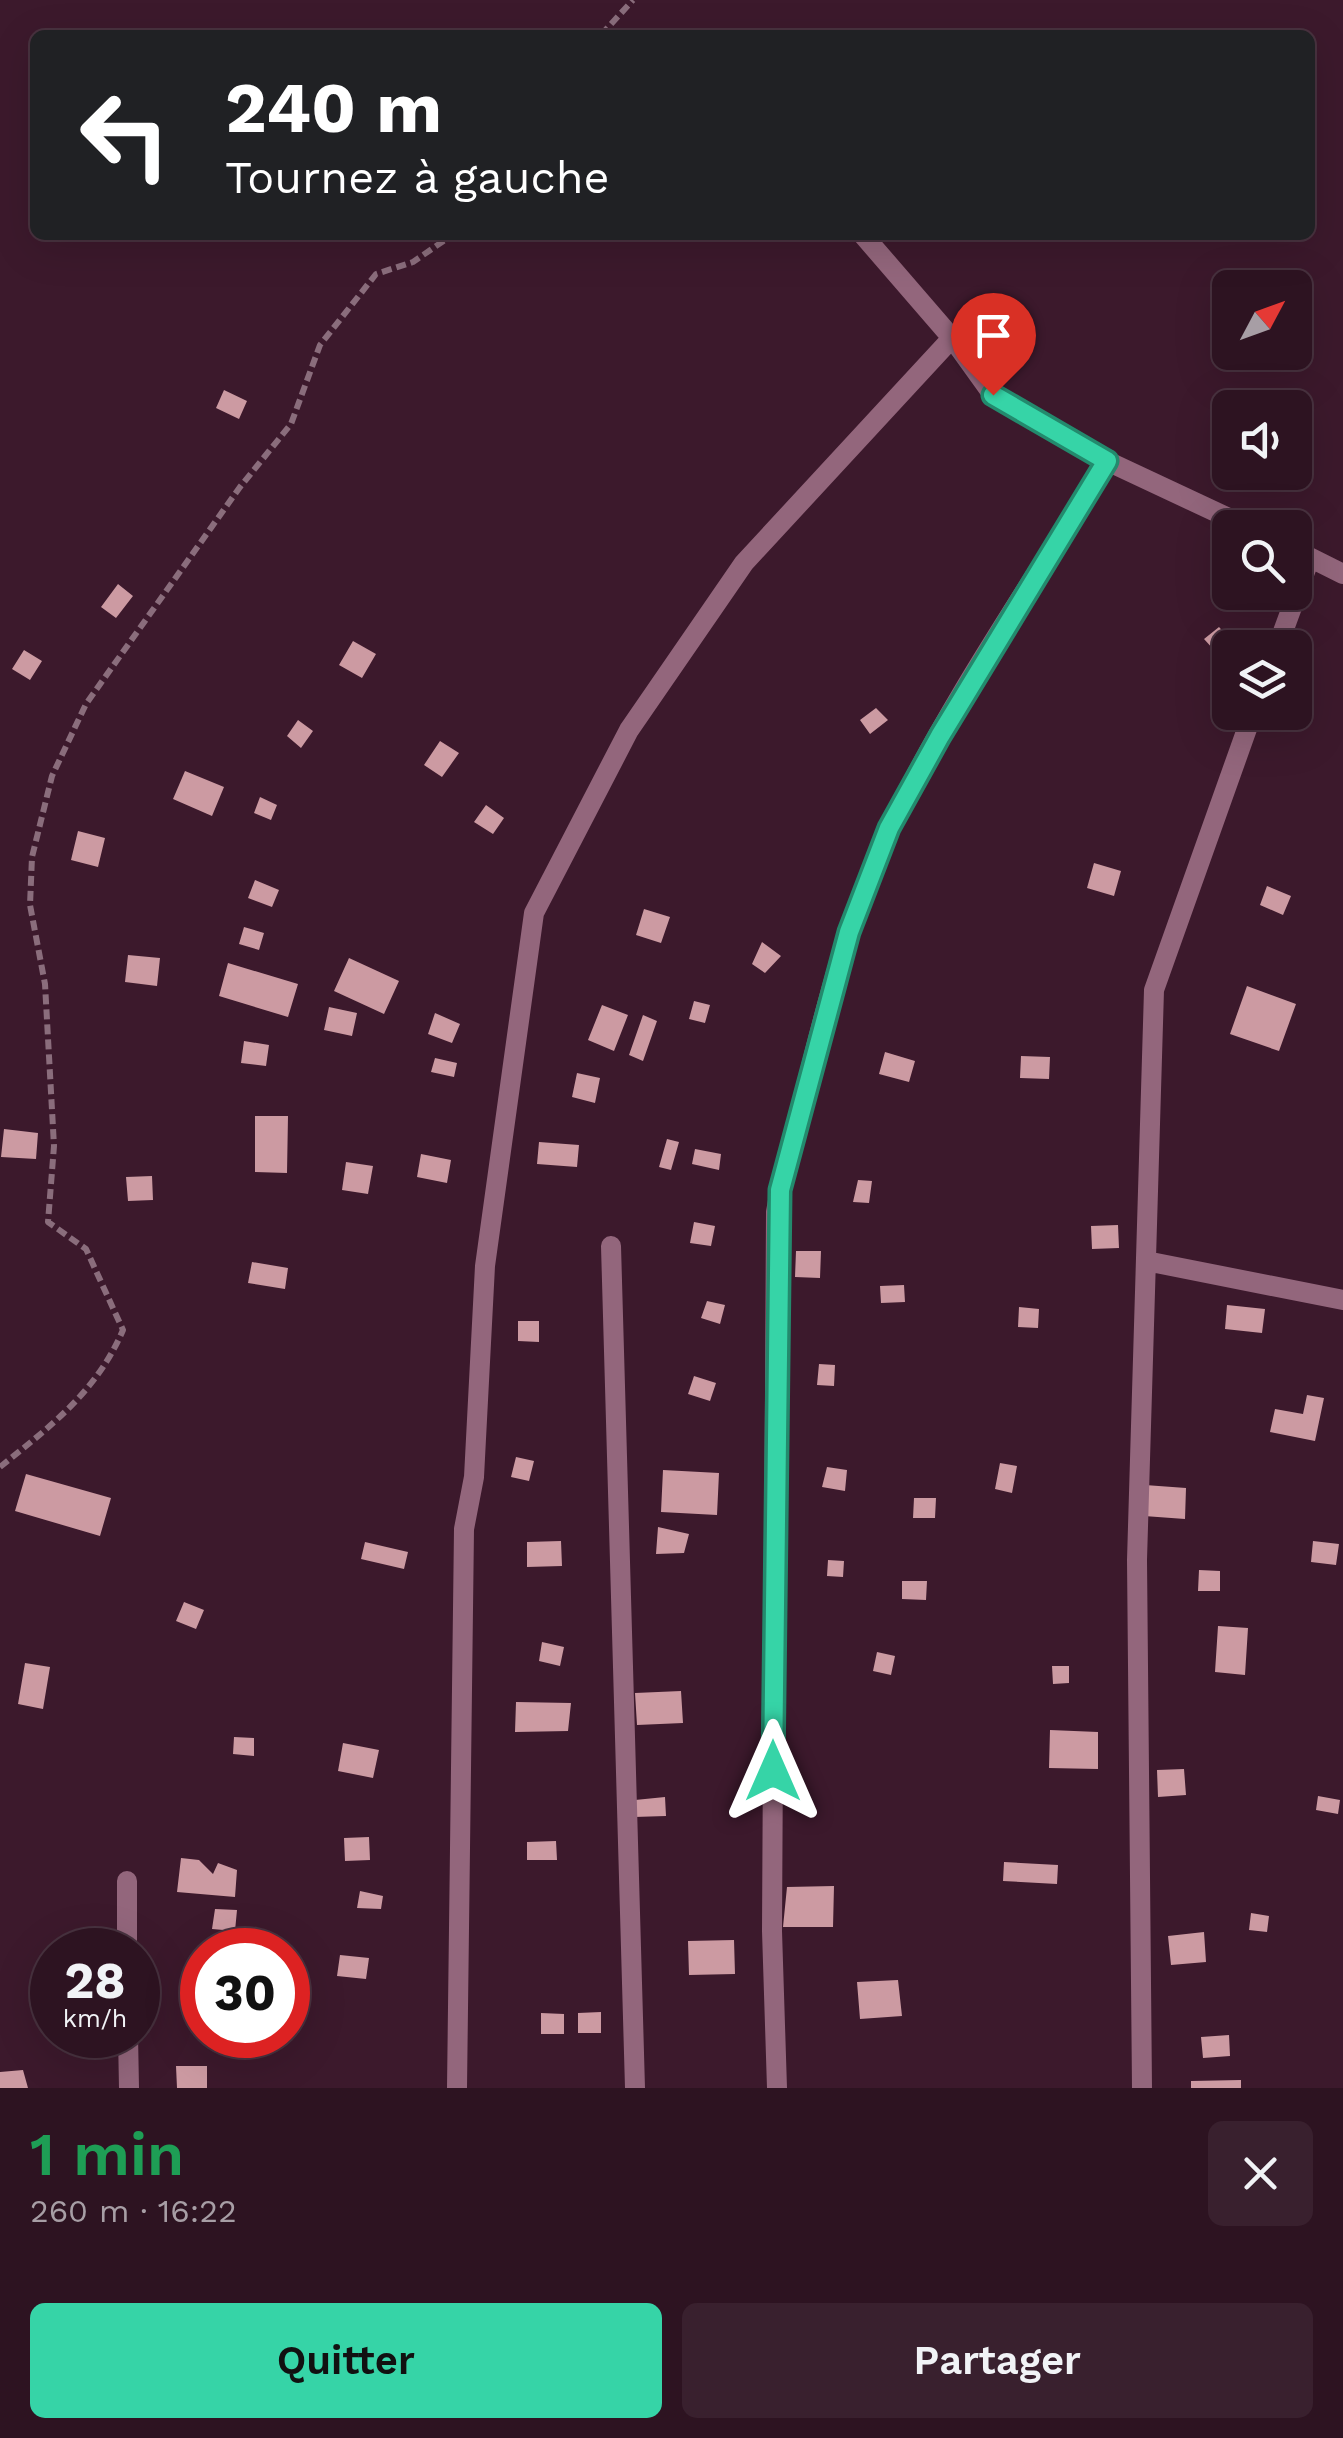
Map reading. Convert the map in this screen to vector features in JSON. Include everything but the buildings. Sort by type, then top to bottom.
[{"type":"street","points":[[867,240],[952,338],[993,395],[1107,461],[1212,510]]},
{"type":"street","points":[[457,2088],[464,1530],[474,1477],[485,1266],[528,932],[630,730],[744,563],[952,338]]},
{"type":"street","points":[[777,2088],[772,1930],[776,1232],[780,1190],[849,932],[889,828],[940,736],[1107,461]]},
{"type":"street","points":[[1312,558],[1343,574]]},
{"type":"street","points":[[1142,2088],[1137,1560],[1157,974],[1246,730]]},
{"type":"street","points":[[611,1246],[634,2088]]},
{"type":"street","points":[[1146,1260],[1343,1300]]},
{"type":"street","points":[[126,1881],[127,1928]]},
{"type":"street","points":[[128,2058],[129,2088]]},
{"type":"path","points":[[606,30],[633,0]]},
{"type":"path","points":[[0,1467],[81,1399],[108,1366],[124,1330],[86,1250],[48,1222],[53,1128],[45,984],[30,905],[32,858],[52,776],[86,704],[290,424],[320,345],[376,274],[414,262],[445,240]]},
{"type":"route","points":[[773,1771],[776,1212],[780,1190],[849,932],[889,828],[940,736],[1107,461],[993,395]]}]
